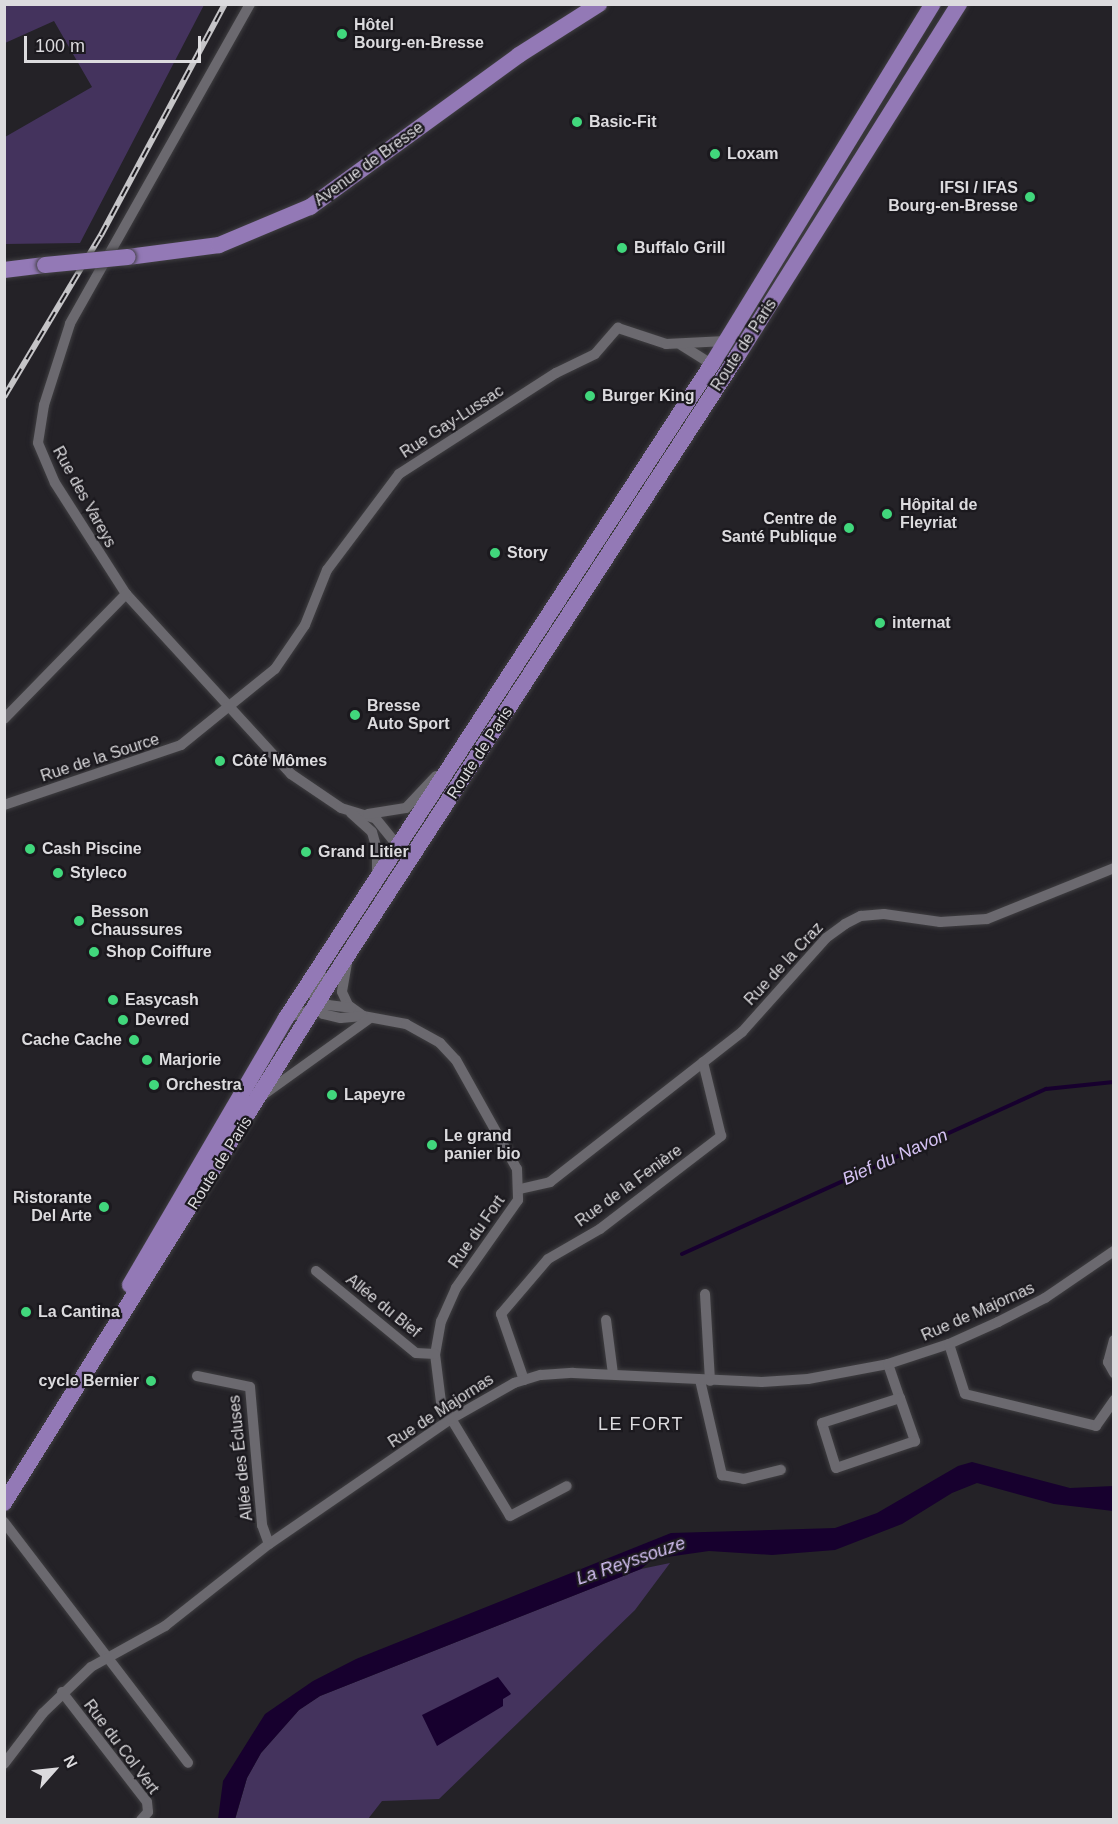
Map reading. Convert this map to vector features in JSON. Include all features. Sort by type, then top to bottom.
[{"type":"main road","name":"Avenue de Bresse","points":[[4,270],[219,245],[310,207],[496,71],[599,4]]},
{"type":"main road","name":"Route de Paris","points":[[4,1487],[144,1262],[286,1018],[327,958],[394,846],[712,364],[933,4]]},
{"type":"main road","name":"Route de Paris","points":[[4,1503],[262,1096],[352,949],[738,355],[959,4]]},
{"type":"street","name":"Rue des Vareys","points":[[250,4],[70,324],[38,426],[41,457],[126,594],[229,708],[309,789],[346,810],[372,832],[394,846]]},
{"type":"street","name":"Rue Gay-Lussac","points":[[229,708],[275,669],[292,648],[327,570],[399,474],[556,373],[595,354],[618,328],[640,337],[681,345],[726,342]]},
{"type":"street","name":"Rue Gay-Lussac","points":[[681,345],[712,364]]},
{"type":"street","points":[[4,719],[126,594]]},
{"type":"street","name":"Rue de la Source","points":[[4,805],[169,752],[229,708]]},
{"type":"street","name":"Rue des Vareys","points":[[346,810],[368,814],[406,808],[456,753]]},
{"type":"street","points":[[368,814],[383,825],[394,846],[397,864],[387,895]]},
{"type":"street","points":[[372,832],[377,849],[377,877]]},
{"type":"street","points":[[394,846],[421,843]]},
{"type":"street","name":"Rue de la Craz","points":[[520,1190],[550,1182],[742,1032],[826,938],[855,919],[884,914],[940,922],[987,919],[1113,868]]},
{"type":"street","points":[[351,1008],[342,992],[352,949]]},
{"type":"street","points":[[317,1007],[315,990],[327,958]]},
{"type":"street","points":[[286,1018],[317,1007],[351,1008]]},
{"type":"street","name":"Rue du Fort","points":[[317,1007],[330,1017],[367,1017],[406,1024],[425,1032],[456,1060],[517,1169],[520,1190],[518,1200],[456,1288],[441,1321],[435,1354],[441,1402],[510,1516],[567,1486]]},
{"type":"street","name":"Rue du Fort","points":[[351,1008],[367,1017]]},
{"type":"street","points":[[262,1096],[367,1017]]},
{"type":"street","name":"Rue de la Fenière","points":[[524,1380],[501,1314],[548,1259],[600,1229],[721,1136],[703,1062]]},
{"type":"street","name":"Rue de Majornas","points":[[4,1764],[62,1692],[109,1655],[165,1626],[269,1544],[451,1419],[524,1380],[541,1375],[613,1374],[705,1381],[808,1379],[888,1364],[949,1344],[1045,1298],[1113,1251]]},
{"type":"street","name":"Allée du Bief","points":[[316,1271],[416,1353],[435,1354]]},
{"type":"street","points":[[705,1294],[705,1381],[722,1475],[744,1479],[781,1470]]},
{"type":"street","points":[[606,1320],[613,1374]]},
{"type":"street","points":[[1113,1340],[1111,1361],[1113,1373]]},
{"type":"street","points":[[949,1344],[965,1394],[1096,1426],[1113,1400]]},
{"type":"street","points":[[888,1364],[900,1398],[915,1441],[836,1468],[822,1423],[900,1398]]},
{"type":"street","name":"Allée des Écluses","points":[[197,1376],[250,1387],[262,1525],[269,1544]]},
{"type":"street","points":[[4,1522],[109,1655],[188,1763]]},
{"type":"street","name":"Rue du Col Vert","points":[[62,1692],[147,1802],[148,1812],[141,1820]]},
{"type":"shaded area","points":[[5,4],[204,5],[80,243],[5,244],[5,137],[92,87],[54,21],[5,43]]},
{"type":"shaded area","points":[[670,1563],[635,1610],[439,1799],[382,1801],[368,1819],[235,1820],[247,1778],[261,1753],[299,1710],[320,1696],[641,1569]]},
{"type":"water","name":"La Reyssouze","points":[[972,1462],[1070,1488],[1113,1486],[1113,1511],[1054,1504],[977,1483],[952,1493],[902,1524],[835,1550],[772,1555],[709,1551],[653,1559],[641,1569],[320,1696],[299,1710],[261,1753],[247,1778],[235,1819],[218,1819],[223,1781],[265,1714],[313,1681],[356,1659],[671,1533],[835,1528],[877,1513],[958,1466]]},
{"type":"water","points":[[498,1677],[511,1694],[503,1699],[503,1706],[437,1746],[422,1715]]},
{"type":"waterway","name":"Bief du Navon","points":[[682,1254],[1046,1089],[1114,1082]]},
{"type":"railway","points":[[4,397],[101,235],[225,4]]},
{"type":"place","name":"Hôtel Bourg-en-Bresse","points":[[342,34]]},
{"type":"place","name":"Basic-Fit","points":[[577,122]]},
{"type":"place","name":"Loxam","points":[[715,154]]},
{"type":"place","name":"IFSI / IFAS Bourg-en-Bresse","points":[[1030,197]]},
{"type":"place","name":"Buffalo Grill","points":[[622,248]]},
{"type":"place","name":"Burger King","points":[[590,396]]},
{"type":"place","name":"Hôpital de Fleyriat","points":[[887,514]]},
{"type":"place","name":"Centre de Santé Publique","points":[[849,528]]},
{"type":"place","name":"Story","points":[[495,553]]},
{"type":"place","name":"internat","points":[[880,623]]},
{"type":"place","name":"Bresse Auto Sport","points":[[355,715]]},
{"type":"place","name":"Côté Mômes","points":[[220,761]]},
{"type":"place","name":"Cash Piscine","points":[[30,849]]},
{"type":"place","name":"Grand Litier","points":[[306,852]]},
{"type":"place","name":"Styleco","points":[[58,873]]},
{"type":"place","name":"Besson Chaussures","points":[[79,921]]},
{"type":"place","name":"Shop Coiffure","points":[[94,952]]},
{"type":"place","name":"Easycash","points":[[113,1000]]},
{"type":"place","name":"Devred","points":[[123,1020]]},
{"type":"place","name":"Cache Cache","points":[[134,1040]]},
{"type":"place","name":"Marjorie","points":[[147,1060]]},
{"type":"place","name":"Orchestra","points":[[154,1085]]},
{"type":"place","name":"Lapeyre","points":[[332,1095]]},
{"type":"place","name":"Le grand panier bio","points":[[432,1145]]},
{"type":"place","name":"Ristorante Del Arte","points":[[104,1207]]},
{"type":"place","name":"La Cantina","points":[[26,1312]]},
{"type":"place","name":"cycle Bernier","points":[[151,1381]]},
{"type":"district","name":"LE FORT","points":[[641,1424]]}]
